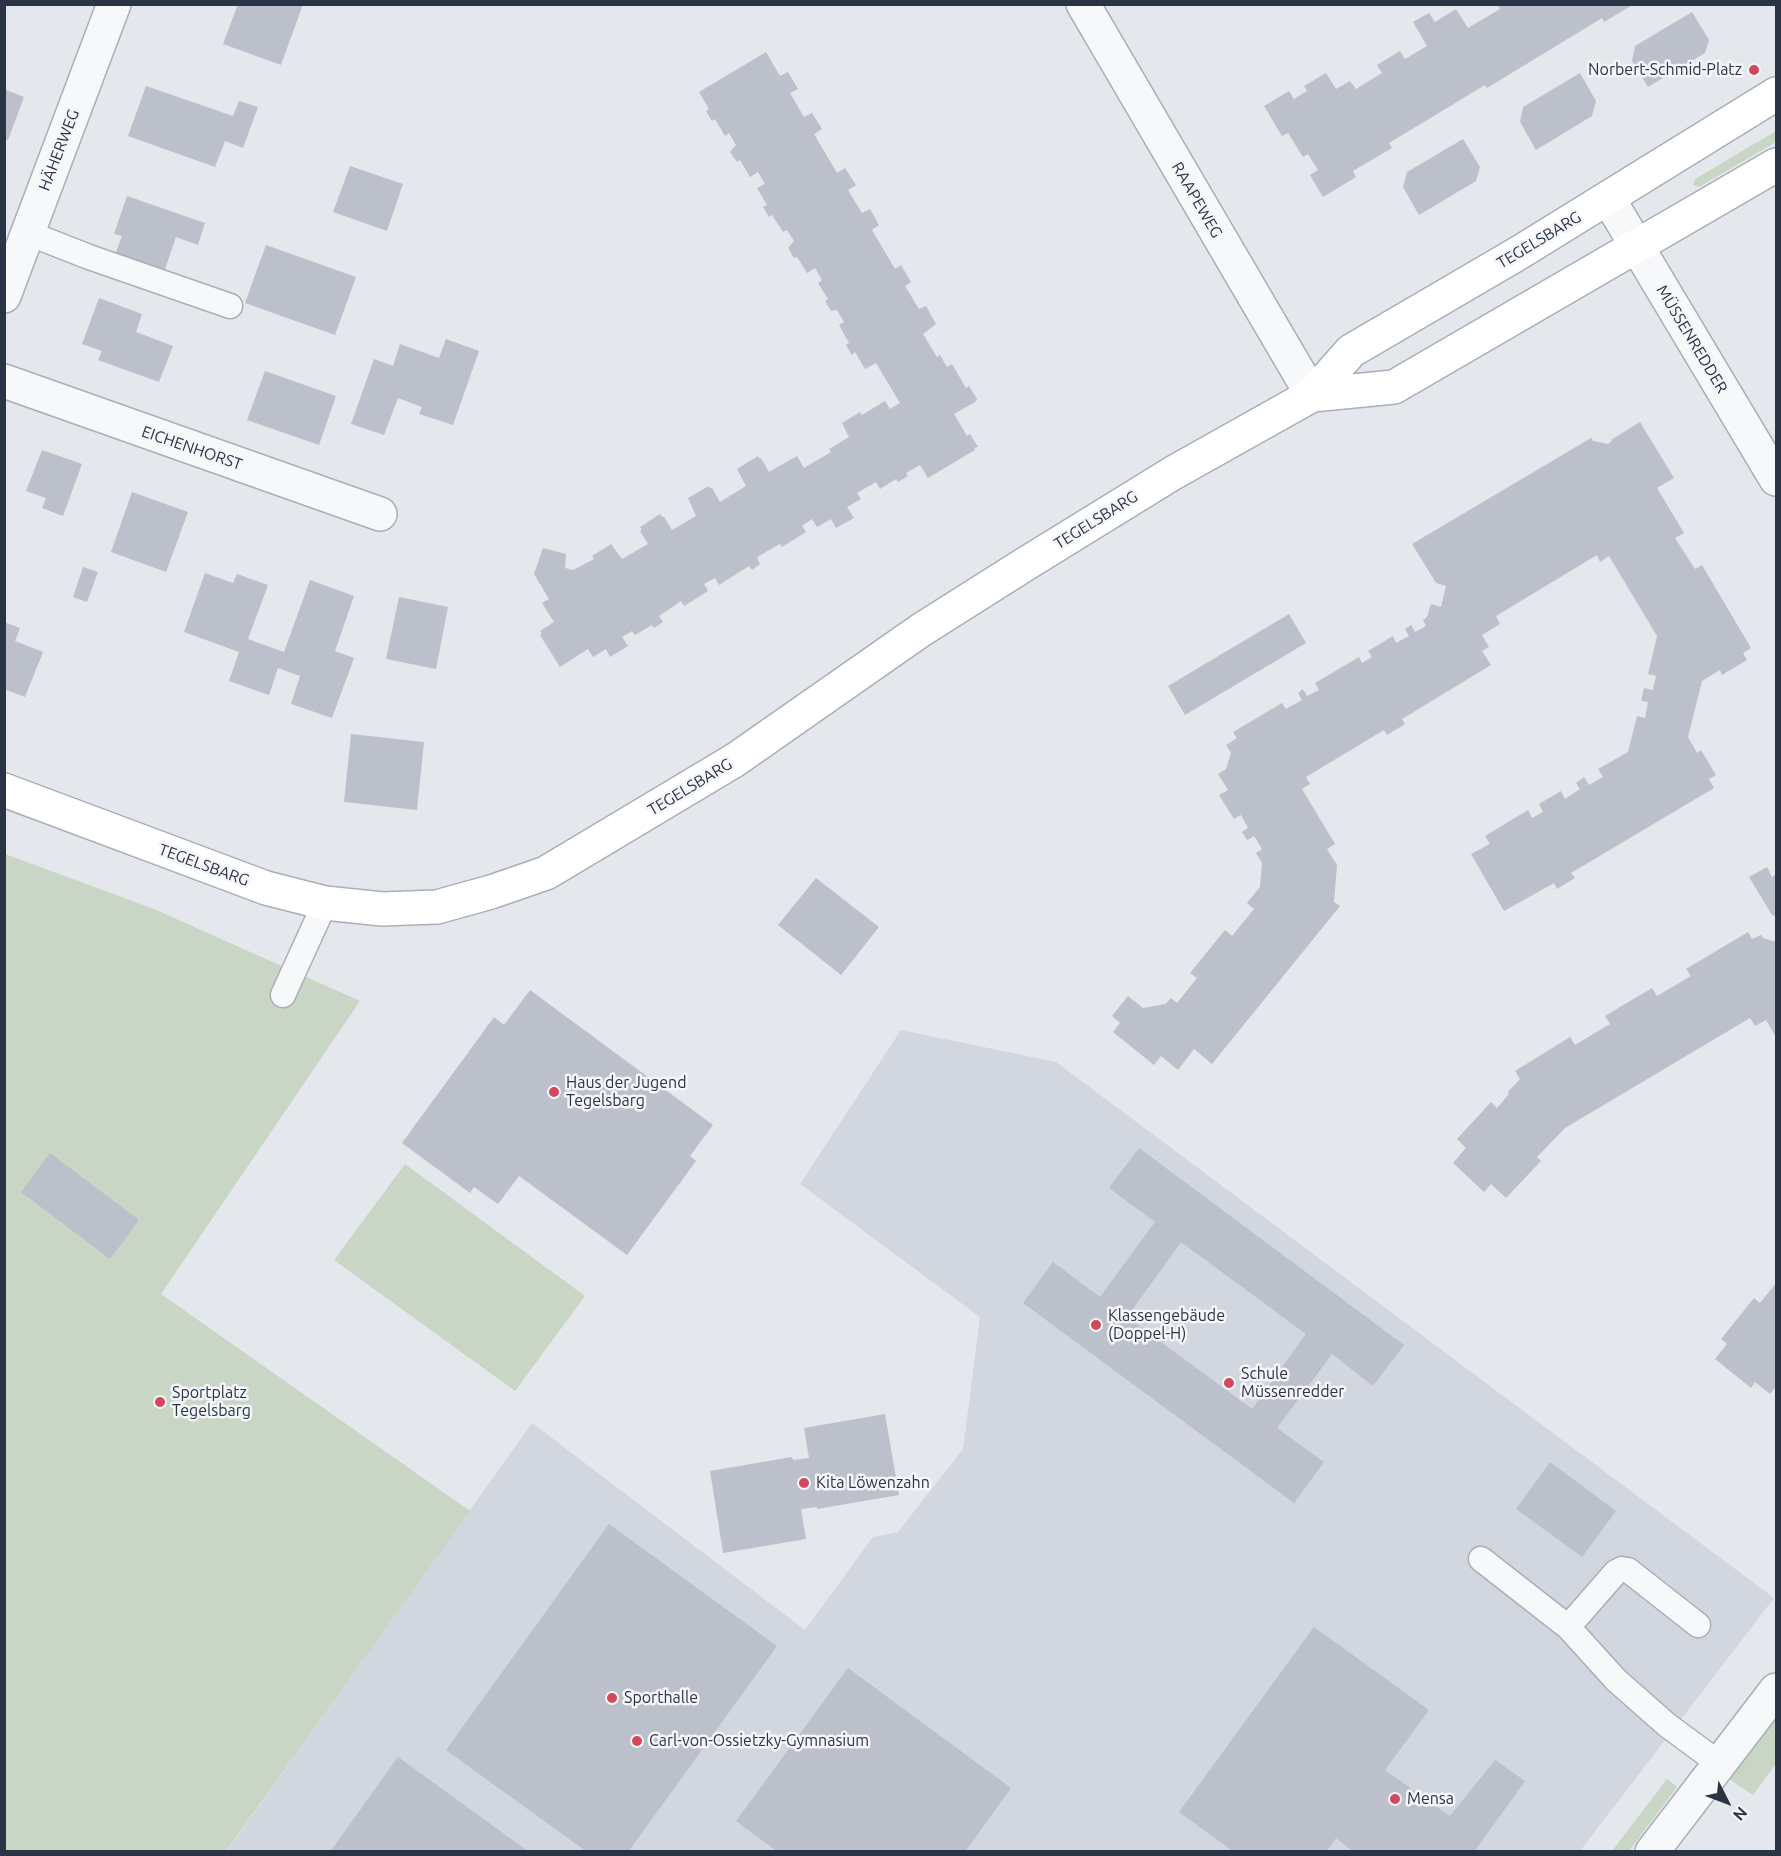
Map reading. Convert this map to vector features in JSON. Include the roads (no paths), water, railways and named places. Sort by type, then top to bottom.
[{"type":"street","name":"HÄHERWEG","points":[[4,296],[114,4]]},
{"type":"street","name":"RAAPEWEG","points":[[1083,4],[1312,395]]},
{"type":"street","name":"TEGELSBARG","points":[[4,789],[266,888],[325,903],[382,909],[437,907],[546,873],[735,760],[921,630],[1027,563],[1173,473],[1312,395],[1351,351],[1517,254],[1776,94]]},
{"type":"street","name":"TEGELSBARG","points":[[1312,395],[1394,387],[1776,165]]},
{"type":"street","name":"MÜSSENREDDER","points":[[1608,198],[1776,479]]},
{"type":"street","name":"EICHENHORST","points":[[4,381],[380,514]]},
{"type":"street","points":[[1668,1846],[1720,1764],[1776,1690]]},
{"type":"lane","points":[[28,233],[230,306]]},
{"type":"lane","points":[[283,995],[325,903]]},
{"type":"lane","points":[[1481,1559],[1568,1627],[1616,1680],[1667,1725],[1720,1764]]},
{"type":"lane","points":[[1568,1627],[1616,1572],[1622,1569],[1628,1570],[1698,1625]]},
{"type":"place","name":"Norbert-Schmid-Platz","points":[[1754,70]]},
{"type":"place","name":"Haus der Jugend Tegelsbarg","points":[[554,1092]]},
{"type":"place","name":"Klassengebäude (Doppel-H)","points":[[1096,1325]]},
{"type":"place","name":"Schule Müssenredder","points":[[1229,1383]]},
{"type":"place","name":"Sportplatz Tegelsbarg","points":[[160,1402]]},
{"type":"place","name":"Kita Löwenzahn","points":[[804,1483]]},
{"type":"place","name":"Sporthalle","points":[[612,1698]]},
{"type":"place","name":"Carl-von-Ossietzky-Gymnasium","points":[[637,1741]]},
{"type":"place","name":"Mensa","points":[[1395,1799]]}]
